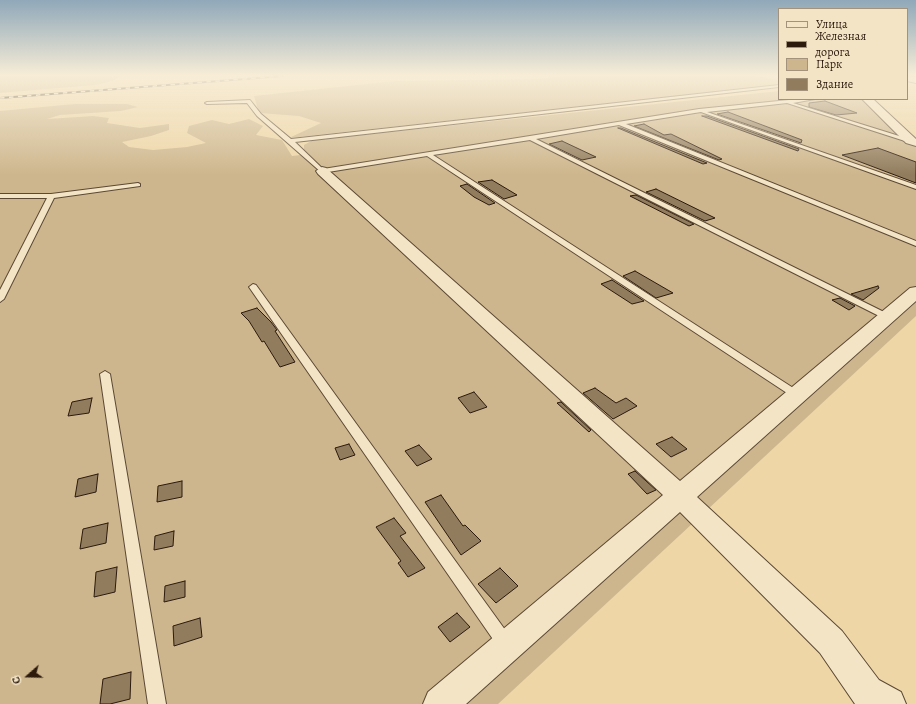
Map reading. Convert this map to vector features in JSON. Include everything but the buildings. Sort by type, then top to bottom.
[{"type":"street","points":[[878,109],[913,142]]},
{"type":"street","points":[[322,171],[680,496],[831,642],[867,692],[889,704]]},
{"type":"street","points":[[440,704],[916,292]]},
{"type":"lane","points":[[254,109],[259,116],[290,141],[322,171],[429,155],[618,123],[720,109]]},
{"type":"lane","points":[[290,141],[576,109]]},
{"type":"lane","points":[[807,109],[913,142]]},
{"type":"lane","points":[[699,111],[916,187]]},
{"type":"lane","points":[[618,123],[916,244]]},
{"type":"lane","points":[[530,138],[887,317]]},
{"type":"lane","points":[[429,155],[797,395]]},
{"type":"lane","points":[[0,196],[51,196],[138,185]]},
{"type":"lane","points":[[0,298],[51,196]]},
{"type":"lane","points":[[253,287],[508,646]]},
{"type":"lane","points":[[105,374],[157,704]]},
{"type":"green space","points":[[23,109],[130,109],[121,111],[60,115],[47,119],[93,116],[109,118],[107,123],[140,128],[169,124],[169,130],[151,136],[122,142],[129,147],[153,150],[187,147],[206,143],[187,133],[189,126],[212,120],[229,124],[249,119],[263,126],[256,135],[282,140],[292,156],[309,154],[304,151],[304,145],[313,140],[609,109],[883,109],[916,138],[916,316],[498,704],[0,704],[0,111]]},
{"type":"green space","points":[[258,109],[558,109],[289,138],[321,123],[299,116],[259,113]]}]
